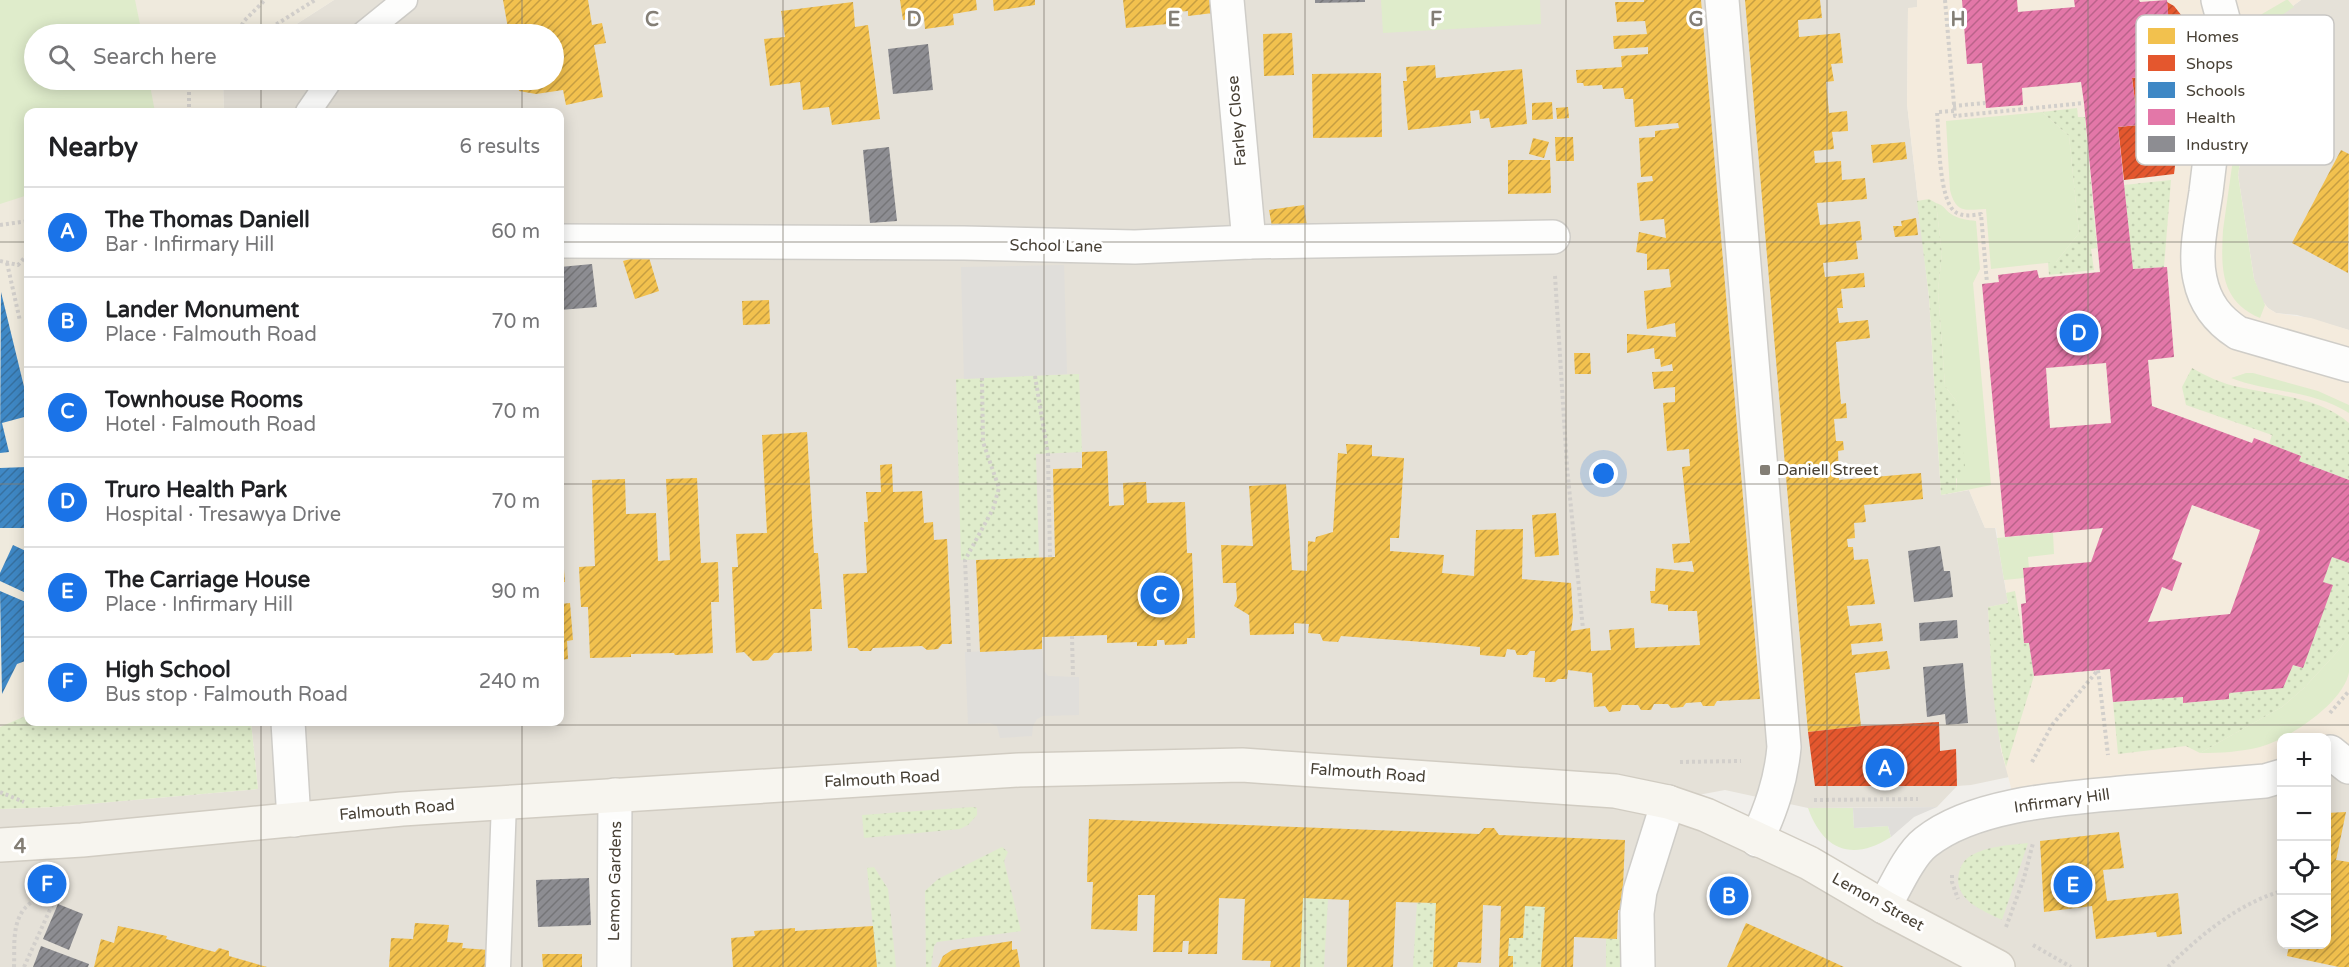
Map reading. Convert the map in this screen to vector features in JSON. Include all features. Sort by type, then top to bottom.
[{"type":"street","name":"Farley Close","points":[[1227,0],[1249,242]]},
{"type":"street","points":[[1722,0],[1784,747],[1781,778],[1775,800],[1757,840]]},
{"type":"street","points":[[2209,165],[2199,242],[2199,279],[2214,313],[2224,324],[2238,333],[2349,365]]},
{"type":"street","name":"School Lane","points":[[564,241],[952,243],[1135,247],[1249,242],[1553,237]]},
{"type":"street","points":[[288,726],[294,820]]},
{"type":"street","name":"Falmouth Road","points":[[0,845],[82,840],[402,809],[504,802],[1019,770],[1242,765],[1616,791],[1668,802],[1706,815],[1757,840]]},
{"type":"street","name":"Infirmary Hill","points":[[1884,907],[1924,843],[1956,823],[1974,816],[2016,806],[2064,799],[2277,778]]},
{"type":"street","name":"Lemon Gardens","points":[[614,967],[615,795]]},
{"type":"street","points":[[1638,967],[1637,912],[1640,891],[1668,802]]},
{"type":"street","name":"Lemon Street","points":[[1757,840],[1809,863],[1884,907],[1998,967]]},
{"type":"lane","points":[[375,24],[405,0]]},
{"type":"lane","points":[[311,108],[323,90]]},
{"type":"lane","points":[[498,967],[504,802]]},
{"type":"path","points":[[242,24],[265,0]]},
{"type":"path","points":[[277,24],[315,0]]},
{"type":"path","points":[[1945,0],[1955,116],[2084,103]]},
{"type":"path","points":[[189,90],[189,108]]},
{"type":"path","points":[[1985,103],[1937,112],[1945,196],[1952,209],[1958,214],[1981,214],[1987,283]]},
{"type":"path","points":[[0,225],[24,221]]},
{"type":"path","points":[[1553,237],[1567,467],[1583,629]]},
{"type":"path","points":[[0,261],[18,265],[24,258]]},
{"type":"path","points":[[7,263],[20,321]]},
{"type":"path","points":[[1035,376],[1048,454],[1050,557]]},
{"type":"path","points":[[969,652],[965,560],[993,509],[999,488],[983,442],[982,378]]},
{"type":"path","points":[[1072,636],[1072,677]]},
{"type":"path","points":[[2030,766],[2052,725],[2098,670],[2108,755]]},
{"type":"path","points":[[1811,795],[1812,800],[1920,799]]},
{"type":"path","points":[[2005,929],[2027,867],[2033,836]]},
{"type":"path","points":[[1954,866],[1952,882],[1960,902]]},
{"type":"path","points":[[14,967],[15,934],[24,909],[65,875]]},
{"type":"path","points":[[2168,967],[2185,950],[2230,917],[2277,893]]},
{"type":"path","points":[[1996,924],[2012,933]]},
{"type":"path","points":[[2032,944],[2071,967]]},
{"type":"shaded area","points":[[0,0],[334,0],[297,24],[24,24],[24,90],[223,90],[224,108],[24,108],[24,726],[251,726],[258,789],[54,807],[0,809]]},
{"type":"shaded area","points":[[334,0],[1917,0],[1917,7],[1908,9],[1907,104],[1929,297],[1941,495],[1969,490],[1985,528],[1995,527],[2008,603],[1992,676],[2001,750],[2009,777],[1957,786],[1937,807],[1808,808],[1725,790],[1698,795],[1884,907],[1938,833],[2277,777],[2277,949],[2331,949],[2331,758],[2349,767],[2349,967],[0,967],[0,809],[54,807],[258,789],[251,726],[564,726],[564,108],[224,108],[223,90],[564,90],[564,24],[297,24]]},
{"type":"shaded area","points":[[1917,0],[2301,0],[2280,15],[2136,15],[2136,165],[2240,165],[2238,175],[2254,279],[2261,299],[2268,308],[2276,313],[2311,318],[2349,330],[2349,767],[2331,744],[2331,733],[2277,733],[2277,776],[2016,806],[2001,750],[1992,676],[1988,607],[2008,603],[1996,528],[1985,528],[1969,490],[1941,495],[1929,297],[1907,104],[1908,8],[1917,7]]},
{"type":"shaded area","points":[[2301,0],[2349,0],[2349,330],[2297,315],[2276,313],[2268,308],[2261,299],[2254,279],[2238,175],[2240,165],[2334,165],[2334,15],[2280,15]]},
{"type":"shaded area","points":[[1064,265],[1067,374],[964,379],[961,267]]},
{"type":"shaded area","points":[[1042,649],[1044,671],[1048,676],[1079,677],[1079,715],[1043,716],[1037,719],[1033,726],[1032,736],[1000,738],[997,726],[990,723],[968,724],[965,652]]},
{"type":"shaded area","points":[[1937,807],[1914,817],[1891,837],[1888,826],[1854,828],[1853,808]]},
{"type":"green space","points":[[0,0],[135,0],[140,24],[24,24],[24,90],[151,90],[154,108],[24,108],[24,196],[0,204]]},
{"type":"green space","points":[[1381,0],[1540,0],[1541,24],[1383,33]]},
{"type":"green space","points":[[2286,0],[2294,7],[2282,15],[2262,14]]},
{"type":"green space","points":[[2077,108],[2078,117],[2085,117],[2097,248],[2091,249],[2094,270],[2049,275],[2048,262],[2056,262],[2079,233],[2069,136],[2042,112]]},
{"type":"green space","points":[[2042,112],[2069,136],[2079,233],[2056,262],[1991,269],[1986,209],[1963,209],[1952,198],[1946,121]]},
{"type":"green space","points":[[2232,165],[2240,165],[2238,175],[2254,279],[2265,305],[2260,318],[2247,311],[2230,293],[2223,270],[2223,230]]},
{"type":"green space","points":[[2171,180],[2164,267],[2133,269],[2124,185]]},
{"type":"green space","points":[[1929,199],[1936,203],[1942,254],[1938,290],[1945,386],[1957,402],[1965,466],[1956,479],[1957,492],[1941,495],[1929,297],[1917,201]]},
{"type":"green space","points":[[1936,203],[1957,217],[1976,221],[1980,269],[1973,283],[1991,485],[1957,492],[1957,402],[1945,386],[1938,290],[1942,254]]},
{"type":"green space","points":[[2192,368],[2227,384],[2297,399],[2338,415],[2349,423],[2349,480],[2299,461],[2301,456],[2269,444],[2272,435],[2186,405],[2182,387]]},
{"type":"green space","points":[[2246,373],[2318,391],[2349,405],[2349,413],[2321,400],[2231,378]]},
{"type":"green space","points":[[1079,374],[1082,452],[1036,454],[1039,558],[961,560],[956,379]]},
{"type":"green space","points":[[2053,533],[2054,554],[2028,557],[2029,568],[2023,568],[2024,578],[2004,580],[1997,538]]},
{"type":"green space","points":[[2332,557],[2349,562],[2349,635],[2338,651],[2304,688],[2282,707],[2200,753],[2186,746],[2118,754],[2113,702],[2183,697],[2184,703],[2229,699],[2229,693],[2283,688],[2293,665],[2302,668],[2332,585],[2323,582]]},
{"type":"green space","points":[[2015,591],[2024,643],[2029,643],[2034,676],[2006,767],[1995,708],[1988,607],[2008,603],[2006,593]]},
{"type":"green space","points":[[2349,635],[2349,672],[2345,684],[2326,708],[2313,718],[2291,733],[2277,733],[2277,740],[2260,747],[2230,752],[2200,753],[2282,707],[2304,688],[2338,651]]},
{"type":"green space","points":[[24,717],[24,726],[251,726],[258,789],[54,807],[0,809],[0,727]]},
{"type":"green space","points":[[977,808],[977,815],[968,825],[960,829],[864,838],[862,815]]},
{"type":"green space","points":[[1808,808],[1853,808],[1854,828],[1888,826],[1891,837],[1864,849],[1841,848],[1822,834]]},
{"type":"green space","points":[[2028,843],[2002,920],[1978,908],[1965,897],[1958,882],[1961,867],[1967,858],[1992,848]]},
{"type":"green space","points":[[1002,847],[1008,852],[1004,861],[1021,931],[937,942],[934,946],[931,967],[926,967],[925,891],[938,879]]},
{"type":"green space","points":[[874,867],[888,889],[896,967],[877,967],[867,868]]},
{"type":"green space","points":[[1303,898],[1328,899],[1324,967],[1300,967]]},
{"type":"green space","points":[[1417,903],[1436,903],[1433,967],[1413,967]]},
{"type":"green space","points":[[1525,906],[1545,907],[1541,967],[1513,967],[1508,956],[1509,938],[1523,938]]},
{"type":"green space","points":[[1606,938],[1622,939],[1623,967],[1606,967]]},
{"type":"building: Homes","points":[[503,0],[588,0],[592,25],[602,23],[606,43],[594,45],[603,97],[566,105],[563,90],[564,24],[507,24]]},
{"type":"building: Homes","points":[[900,0],[976,0],[977,10],[953,14],[954,25],[925,29],[924,17],[903,20]]},
{"type":"building: Homes","points":[[993,0],[1035,0],[1035,5],[994,11]]},
{"type":"building: Homes","points":[[1123,0],[1212,0],[1213,13],[1188,16],[1188,11],[1166,13],[1167,24],[1126,28]]},
{"type":"building: Homes","points":[[1644,0],[1701,0],[1760,699],[1717,701],[1714,706],[1703,706],[1701,702],[1686,703],[1683,707],[1671,708],[1668,704],[1654,704],[1651,710],[1641,710],[1638,705],[1622,705],[1620,711],[1609,712],[1605,706],[1594,707],[1592,673],[1568,670],[1567,679],[1558,679],[1555,682],[1545,682],[1545,678],[1533,677],[1535,651],[1530,651],[1527,655],[1517,655],[1515,650],[1507,649],[1505,657],[1480,655],[1480,647],[1437,643],[1341,636],[1338,642],[1323,641],[1320,634],[1308,633],[1309,624],[1294,623],[1294,634],[1250,635],[1249,615],[1234,606],[1237,599],[1236,583],[1223,583],[1221,545],[1253,546],[1249,486],[1286,484],[1292,570],[1307,571],[1308,541],[1315,542],[1316,537],[1333,532],[1338,453],[1347,454],[1346,444],[1372,445],[1372,456],[1404,458],[1399,538],[1390,538],[1390,551],[1444,555],[1442,573],[1474,576],[1476,530],[1523,529],[1522,579],[1571,583],[1573,617],[1571,631],[1590,628],[1591,651],[1611,650],[1609,630],[1634,628],[1635,648],[1700,645],[1697,611],[1668,611],[1668,605],[1651,603],[1650,591],[1655,591],[1656,568],[1694,572],[1692,561],[1674,563],[1672,544],[1690,543],[1682,467],[1690,466],[1689,449],[1667,451],[1663,403],[1675,402],[1675,387],[1654,389],[1652,372],[1673,371],[1672,364],[1661,367],[1660,359],[1655,359],[1654,348],[1627,353],[1627,334],[1676,337],[1675,323],[1647,329],[1644,291],[1671,287],[1669,269],[1647,270],[1647,254],[1636,252],[1639,232],[1666,238],[1664,219],[1640,221],[1637,183],[1653,181],[1652,176],[1641,177],[1639,138],[1655,137],[1655,131],[1679,128],[1678,123],[1635,127],[1633,99],[1625,99],[1623,88],[1603,89],[1602,85],[1584,86],[1583,83],[1577,83],[1576,70],[1622,67],[1621,56],[1648,54],[1648,47],[1614,49],[1613,36],[1647,34],[1645,21],[1617,22],[1615,2],[1644,2]]},
{"type":"building: Homes","points":[[1745,0],[1820,0],[1822,18],[1798,20],[1799,37],[1840,33],[1843,63],[1831,64],[1834,81],[1826,82],[1829,113],[1847,111],[1848,131],[1832,132],[1834,149],[1814,151],[1815,163],[1841,161],[1842,180],[1865,178],[1867,199],[1817,203],[1820,225],[1860,221],[1862,240],[1856,241],[1858,259],[1823,263],[1825,277],[1864,273],[1865,287],[1841,289],[1843,308],[1837,308],[1839,323],[1868,320],[1870,338],[1836,342],[1841,404],[1846,403],[1847,418],[1834,419],[1836,441],[1843,441],[1844,450],[1838,451],[1839,480],[1921,473],[1923,499],[1864,505],[1866,522],[1854,523],[1855,538],[1847,539],[1848,547],[1853,547],[1854,560],[1868,559],[1875,604],[1847,606],[1850,626],[1881,623],[1883,641],[1851,644],[1852,655],[1887,651],[1890,669],[1855,673],[1861,726],[1808,732]]},
{"type":"building: Homes","points":[[853,2],[855,27],[868,25],[880,119],[832,125],[829,107],[803,110],[800,82],[770,86],[764,39],[785,37],[781,11]]},
{"type":"building: Homes","points":[[1292,33],[1294,75],[1264,76],[1263,34]]},
{"type":"building: Homes","points":[[1435,65],[1436,78],[1522,69],[1527,124],[1491,128],[1489,118],[1480,119],[1479,110],[1470,111],[1471,123],[1408,130],[1403,81],[1407,81],[1406,67]]},
{"type":"building: Homes","points":[[1381,73],[1382,137],[1313,138],[1312,74]]},
{"type":"building: Homes","points":[[519,90],[563,90],[536,94]]},
{"type":"building: Homes","points":[[1552,102],[1553,119],[1532,120],[1532,103]]},
{"type":"building: Homes","points":[[1568,107],[1569,118],[1557,119],[1556,108]]},
{"type":"building: Homes","points":[[1555,137],[1573,137],[1574,161],[1556,161]]},
{"type":"building: Homes","points":[[1533,138],[1549,142],[1544,158],[1529,154]]},
{"type":"building: Homes","points":[[1905,142],[1907,159],[1873,163],[1871,145]]},
{"type":"building: Homes","points":[[2341,150],[2349,154],[2348,273],[2292,243]]},
{"type":"building: Homes","points":[[1508,160],[1550,160],[1551,193],[1508,194]]},
{"type":"building: Homes","points":[[1304,205],[1307,227],[1273,232],[1269,210]]},
{"type":"building: Homes","points":[[1916,218],[1918,235],[1895,237],[1893,226],[1902,226],[1901,221]]},
{"type":"building: Homes","points":[[648,254],[659,291],[635,299],[623,261]]},
{"type":"building: Homes","points":[[769,300],[770,324],[743,325],[742,301]]},
{"type":"building: Homes","points":[[1574,353],[1590,353],[1591,374],[1575,374]]},
{"type":"building: Homes","points":[[807,432],[814,553],[818,553],[822,609],[810,609],[812,651],[774,653],[768,660],[753,661],[744,652],[736,653],[732,567],[738,567],[736,534],[767,533],[762,435]]},
{"type":"building: Homes","points":[[1107,451],[1109,506],[1124,505],[1123,483],[1146,482],[1147,503],[1185,502],[1187,553],[1192,553],[1195,638],[1187,638],[1187,644],[1165,645],[1164,640],[1157,640],[1157,646],[1137,646],[1137,642],[1107,643],[1107,635],[1042,637],[1042,649],[980,652],[976,560],[1055,557],[1053,469],[1082,468],[1082,452]]},
{"type":"building: Homes","points":[[892,464],[893,492],[922,491],[924,523],[933,522],[934,540],[947,539],[952,644],[942,644],[938,649],[927,650],[922,646],[873,648],[871,651],[860,651],[857,648],[848,648],[843,574],[867,573],[864,522],[868,522],[866,492],[881,492],[880,465]]},
{"type":"building: Homes","points":[[697,478],[701,563],[718,562],[719,602],[711,602],[713,653],[631,654],[631,657],[590,658],[588,607],[581,607],[579,567],[595,566],[592,480],[625,479],[626,514],[656,513],[658,561],[670,560],[666,479]]},
{"type":"building: Homes","points":[[1556,513],[1559,555],[1535,557],[1532,515]]},
{"type":"building: Homes","points":[[570,603],[573,640],[567,641],[568,659],[564,660],[564,604]]},
{"type":"building: Homes","points":[[2346,812],[2336,860],[2349,862],[2349,967],[2287,956],[2288,949],[2331,949],[2331,813]]},
{"type":"building: Homes","points":[[1089,819],[1479,834],[1484,828],[1494,828],[1499,835],[1625,840],[1622,910],[1618,910],[1617,939],[1574,937],[1573,967],[1541,967],[1545,907],[1525,906],[1523,938],[1509,938],[1508,956],[1513,956],[1513,967],[1499,967],[1501,906],[1483,905],[1481,963],[1458,962],[1457,967],[1433,967],[1436,903],[1396,902],[1393,967],[1347,967],[1349,900],[1303,898],[1300,967],[1270,967],[1271,961],[1242,960],[1245,899],[1219,898],[1217,954],[1188,954],[1189,941],[1183,941],[1182,952],[1153,952],[1155,895],[1138,895],[1137,931],[1091,929],[1093,882],[1087,882]]},
{"type":"building: Homes","points":[[2119,832],[2124,868],[2103,870],[2107,901],[2178,893],[2182,934],[2157,937],[2156,932],[2096,939],[2092,906],[2044,912],[2040,841]]},
{"type":"building: Homes","points":[[415,923],[449,925],[447,942],[463,943],[462,948],[489,950],[488,967],[389,967],[391,938],[413,939]]},
{"type":"building: Homes","points":[[1746,923],[1818,955],[1844,967],[1727,967]]},
{"type":"building: Homes","points":[[118,926],[167,936],[166,939],[215,952],[219,948],[229,951],[229,956],[267,967],[94,967],[101,939],[114,943]]},
{"type":"building: Homes","points":[[873,926],[877,967],[733,967],[731,938],[755,936],[754,931]]},
{"type":"building: Homes","points":[[1012,941],[1012,950],[1017,949],[1020,967],[938,967],[943,956],[952,950]]},
{"type":"building: Homes","points":[[542,954],[582,954],[582,967],[543,967]]},
{"type":"building: Shops","points":[[2167,2],[2181,15],[2168,15]]},
{"type":"building: Shops","points":[[2132,78],[2136,78],[2136,109]]},
{"type":"building: Shops","points":[[2136,125],[2136,165],[2175,165],[2174,174],[2124,180],[2118,127]]},
{"type":"building: Shops","points":[[1939,722],[1940,751],[1956,749],[1957,786],[1815,786],[1808,732],[1861,726]]},
{"type":"building: Schools","points":[[1,292],[24,387],[24,417],[2,423],[9,452],[0,453]]},
{"type":"building: Schools","points":[[24,467],[24,528],[0,528],[0,468]]},
{"type":"building: Schools","points":[[13,545],[24,550],[24,592],[0,581],[0,573]]},
{"type":"building: Schools","points":[[0,591],[24,601],[24,661],[17,664],[2,694]]},
{"type":"building: Health","points":[[1962,0],[2017,0],[2018,12],[2075,7],[2074,0],[2139,0],[2140,2],[2167,0],[2168,15],[2136,15],[2136,78],[2132,78],[2136,125],[2118,127],[2133,269],[2167,267],[2174,357],[2148,360],[2152,406],[2252,443],[2254,438],[2301,456],[2299,461],[2349,480],[2349,563],[2332,557],[2323,582],[2333,585],[2303,668],[2293,665],[2283,688],[2229,693],[2229,699],[2183,703],[2183,697],[2113,702],[2110,669],[2034,676],[2029,643],[2024,643],[2021,604],[2026,603],[2023,568],[2091,562],[2103,528],[2005,537],[1982,284],[1999,282],[1998,275],[2037,270],[2039,278],[2100,272],[2081,82],[2022,88],[2023,105],[1986,108],[1982,63],[1967,64]],"holes":[[[2106,363],[2111,423],[2050,428],[2046,368]],[[2192,505],[2260,530],[2230,614],[2148,622],[2162,587],[2172,591],[2182,563],[2172,559]]]},
{"type":"building: Industry","points":[[1315,0],[1365,0],[1365,2],[1315,3]]},
{"type":"building: Industry","points":[[928,44],[933,90],[893,94],[888,49]]},
{"type":"building: Industry","points":[[889,147],[897,221],[870,223],[863,150]]},
{"type":"building: Industry","points":[[592,264],[597,307],[564,310],[564,267]]},
{"type":"building: Industry","points":[[1940,546],[1944,571],[1950,571],[1953,597],[1914,602],[1908,551]]},
{"type":"building: Industry","points":[[1957,620],[1958,638],[1920,641],[1919,623]]},
{"type":"building: Industry","points":[[1963,663],[1968,723],[1946,725],[1945,714],[1927,717],[1923,667]]},
{"type":"building: Industry","points":[[589,878],[591,925],[538,927],[536,880]]},
{"type":"building: Industry","points":[[58,904],[83,914],[69,950],[43,939]]},
{"type":"building: Industry","points":[[41,946],[89,964],[88,967],[33,967]]},
{"type":"place","name":"Truro Health Park","points":[[2079,333]]},
{"type":"place","name":"Daniell Street","points":[[1765,470]]},
{"type":"place","name":"Townhouse Rooms","points":[[1160,595]]},
{"type":"place","name":"The Thomas Daniell","points":[[1885,768]]},
{"type":"place","name":"High School","points":[[47,884]]},
{"type":"place","name":"The Carriage House","points":[[2073,885]]},
{"type":"place","name":"Lander Monument","points":[[1729,896]]}]
